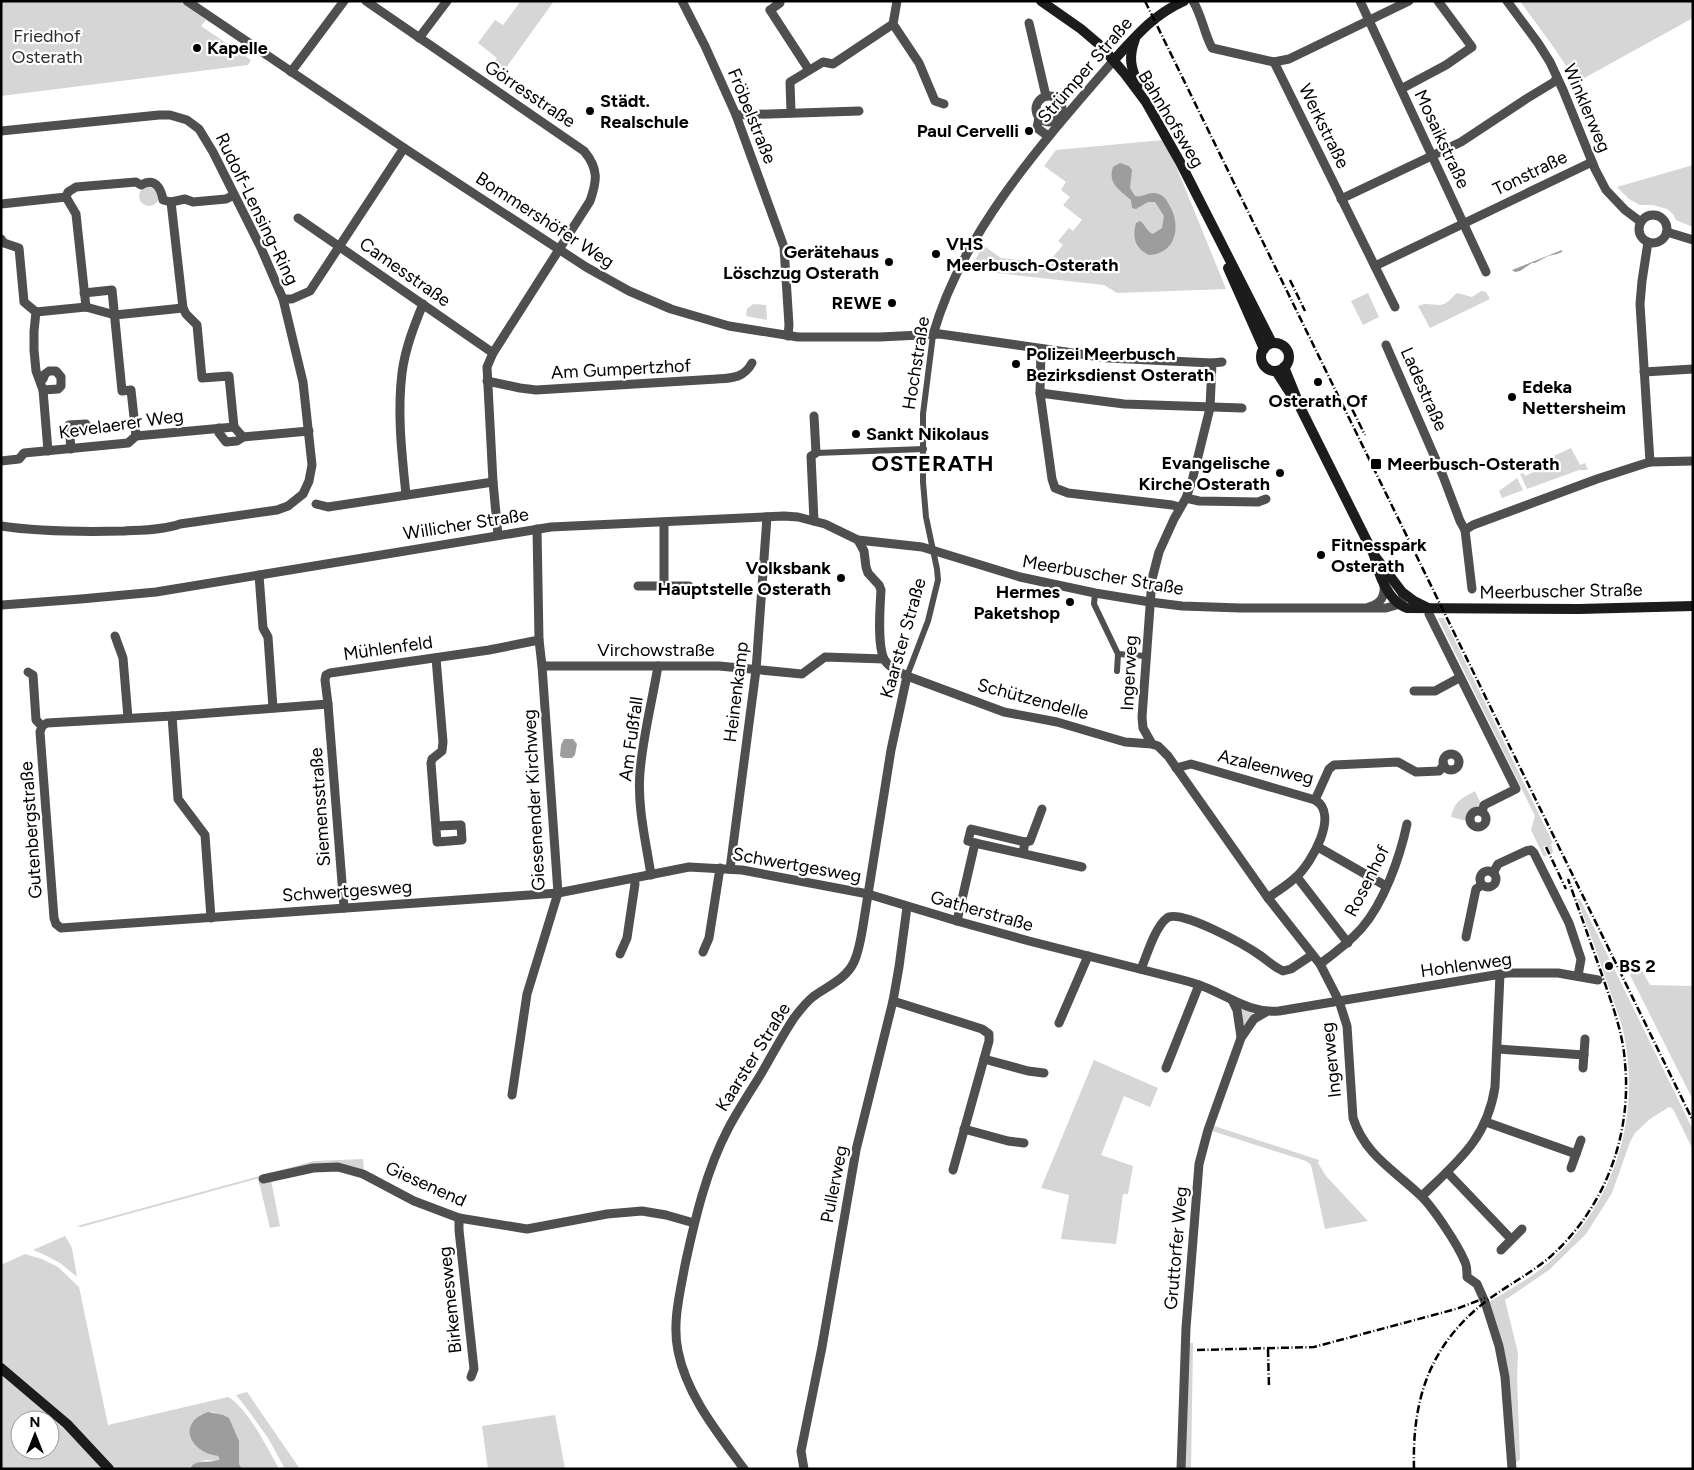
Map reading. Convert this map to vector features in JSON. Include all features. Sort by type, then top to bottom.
[{"type":"main road","name":"Bahnhofsweg","points":[[1041,1],[1081,29],[1101,46],[1146,102],[1180,162],[1212,228],[1235,288],[1268,346]]},
{"type":"main road","name":"Strümper Straße","points":[[1114,60],[1158,15],[1184,1]]},
{"type":"main road","points":[[1136,36],[1130,57],[1131,67],[1146,102]]},
{"type":"main road","points":[[1278,344],[1284,347],[1287,352],[1288,359],[1280,369],[1267,368],[1264,365],[1261,357],[1268,346],[1278,344]]},
{"type":"main road","points":[[1280,369],[1284,385],[1301,409],[1374,555],[1402,592]]},
{"type":"main road","points":[[1374,555],[1384,583],[1400,604]]},
{"type":"main road","name":"Meerbuscher Straße","points":[[1402,592],[1414,601],[1429,608]]},
{"type":"main road","name":"Meerbuscher Straße","points":[[1400,604],[1407,608],[1579,609],[1693,606]]},
{"type":"main road","points":[[1,1368],[61,1419],[109,1469]]},
{"type":"street","name":"Bommershöfer Weg","points":[[187,1],[404,148],[560,250],[606,279],[657,303],[715,322],[788,336],[952,336],[1121,359],[1217,362]]},
{"type":"street","points":[[291,72],[344,1]]},
{"type":"street","name":"Görresstraße","points":[[366,1],[584,151],[592,160],[596,170],[594,189],[583,214],[560,250]]},
{"type":"street","points":[[419,38],[447,1]]},
{"type":"street","name":"Fröbelstraße","points":[[682,1],[705,46],[736,115],[784,247],[788,336]]},
{"type":"street","points":[[780,1],[770,10],[809,70]]},
{"type":"street","points":[[897,1],[893,24],[919,63],[935,102],[944,104]]},
{"type":"street","points":[[1193,1],[1200,14],[1203,28],[1212,48],[1274,62],[1289,59],[1409,1]]},
{"type":"street","name":"Mosaikstraße","points":[[1360,1],[1486,272]]},
{"type":"street","points":[[1401,89],[1446,66],[1472,47],[1438,1]]},
{"type":"street","name":"Winklerweg","points":[[1507,1],[1538,42],[1557,78],[1592,162],[1606,190],[1625,210],[1641,222]]},
{"type":"street","points":[[1029,23],[1046,96]]},
{"type":"street","points":[[791,112],[790,82],[823,62],[832,64],[893,24]]},
{"type":"street","name":"Strümper Straße","points":[[1038,148],[1114,60]]},
{"type":"street","name":"Werkstraße","points":[[1274,62],[1395,307]]},
{"type":"street","points":[[1341,199],[1461,142],[1554,82],[1557,78]]},
{"type":"street","points":[[1039,117],[1046,121],[1054,120],[1061,111],[1061,104],[1052,96],[1046,96],[1041,99],[1037,106],[1036,110],[1039,117],[1037,128],[1048,136]]},
{"type":"street","points":[[736,115],[859,111]]},
{"type":"street","name":"Rudolf-Lensing-Ring","points":[[1,131],[170,115],[187,120],[199,129],[213,152],[261,248],[283,299],[303,382],[312,465],[309,481],[303,494],[288,506],[277,510],[136,530],[53,530],[1,526]]},
{"type":"street","points":[[283,299],[292,299],[310,291],[404,148]]},
{"type":"street","name":"Hochstraße","points":[[933,550],[926,517],[923,482],[923,414],[933,335],[948,290],[980,232],[1038,148]]},
{"type":"street","name":"Tonstraße","points":[[1375,266],[1592,162]]},
{"type":"street","points":[[66,197],[68,192],[76,187],[136,182],[141,185],[152,182],[158,185],[162,191],[163,200],[171,202],[185,199],[193,202],[226,198],[234,195]]},
{"type":"street","points":[[1,204],[66,197]]},
{"type":"street","points":[[66,197],[76,214],[86,307]]},
{"type":"street","points":[[171,202],[183,308],[186,314],[198,325],[202,378],[229,376],[234,427],[244,437]]},
{"type":"street","points":[[1648,216],[1658,216],[1666,223],[1667,232],[1662,240],[1653,243],[1648,242],[1640,234],[1641,222],[1648,216]]},
{"type":"street","name":"Camesstraße","points":[[298,218],[493,353]]},
{"type":"street","points":[[1667,232],[1693,240]]},
{"type":"street","points":[[1,239],[4,243],[19,248],[24,302],[34,317],[36,371],[43,390],[48,451]]},
{"type":"street","points":[[1648,242],[1640,304],[1650,462]]},
{"type":"street","points":[[498,535],[493,482],[487,367],[493,353],[560,250]]},
{"type":"street","points":[[84,293],[112,290],[122,391],[131,390],[136,436]]},
{"type":"street","points":[[406,495],[399,417],[402,372],[407,348],[423,304]]},
{"type":"street","points":[[34,317],[86,307],[115,315],[183,308]]},
{"type":"street","name":"Ladestraße","points":[[1386,345],[1444,476],[1465,530],[1472,589]]},
{"type":"street","points":[[1041,348],[1040,392],[1052,479],[1055,488],[1068,493],[1180,507]]},
{"type":"street","name":"Ingerweg","points":[[1217,362],[1210,408],[1192,481],[1186,498],[1169,529],[1154,567],[1146,656],[1143,728],[1152,744],[1158,746],[1168,756],[1268,898],[1320,964],[1339,1001],[1347,1026],[1353,1118],[1357,1131],[1373,1154],[1422,1196],[1450,1236],[1466,1263],[1467,1277],[1476,1284],[1485,1302],[1499,1346],[1505,1378],[1512,1469]]},
{"type":"street","name":"Am Gumpertzhof","points":[[487,381],[520,388],[543,390],[735,378],[746,372],[752,363]]},
{"type":"street","points":[[1644,372],[1693,369]]},
{"type":"street","points":[[40,380],[52,370],[56,371],[61,377],[61,386],[58,389],[43,390]]},
{"type":"street","points":[[1040,392],[1124,404],[1242,408]]},
{"type":"street","points":[[814,416],[816,453]]},
{"type":"street","points":[[71,449],[68,425],[86,424]]},
{"type":"street","name":"Kevelaerer Weg","points":[[1,461],[19,459],[24,454],[128,443],[136,436],[234,427]]},
{"type":"street","points":[[218,428],[219,433],[226,442],[237,441],[244,437],[308,431]]},
{"type":"street","points":[[814,521],[811,456],[816,453],[924,449]]},
{"type":"street","points":[[1465,530],[1473,525],[1598,479],[1650,462],[1693,461]]},
{"type":"street","points":[[316,504],[328,507],[493,482]]},
{"type":"street","points":[[1186,498],[1200,501],[1258,502],[1266,499]]},
{"type":"street","name":"Heinenkamp","points":[[725,869],[756,670],[767,517]]},
{"type":"street","name":"Willicher Straße","points":[[2,606],[156,592],[498,535],[565,526],[798,517],[836,528],[858,540],[910,545],[933,550]]},
{"type":"street","points":[[664,522],[664,586]]},
{"type":"street","name":"Giesenender Kirchweg","points":[[512,1095],[527,994],[558,892],[539,640],[536,529]]},
{"type":"street","points":[[858,540],[864,551],[866,567],[881,590],[880,629],[884,659]]},
{"type":"street","name":"Meerbuscher Straße","points":[[933,550],[1020,577],[1095,593],[1150,602],[1217,607],[1362,609],[1386,608],[1400,604]]},
{"type":"street","name":"Kaarster Straße","points":[[744,1469],[692,1393],[684,1375],[678,1350],[677,1312],[694,1223],[710,1171],[728,1130],[779,1042],[794,1018],[808,1001],[833,985],[848,972],[854,963],[868,894],[891,750],[907,676],[937,591],[938,576],[933,550]]},
{"type":"street","points":[[259,575],[263,628],[268,637],[273,708]]},
{"type":"street","name":"Meerbuscher Straße","points":[[1362,609],[1376,605],[1382,600],[1384,583]]},
{"type":"street","points":[[638,586],[689,586]]},
{"type":"street","points":[[1400,604],[1403,598],[1402,592]]},
{"type":"street","name":"Ingerweg","points":[[1095,593],[1094,604],[1118,654],[1117,671]]},
{"type":"street","points":[[1429,608],[1429,614],[1459,678],[1516,789],[1484,805],[1482,812]]},
{"type":"street","points":[[115,636],[123,658],[128,718]]},
{"type":"street","name":"Mühlenfeld","points":[[328,704],[325,680],[326,676],[330,673],[489,650],[539,640]]},
{"type":"street","points":[[1118,654],[1146,656]]},
{"type":"street","name":"Virchowstraße","points":[[542,666],[718,666],[802,674],[825,657],[884,659]]},
{"type":"street","points":[[436,658],[443,742],[442,751],[432,759],[431,763],[436,826]]},
{"type":"street","name":"Schützendelle","points":[[884,659],[888,664],[907,676],[1004,712],[1057,722],[1126,742],[1136,741],[1152,744]]},
{"type":"street","name":"Am Fußfall","points":[[651,875],[640,798],[640,774],[645,734],[658,666]]},
{"type":"street","points":[[28,672],[33,675],[36,720],[42,726],[47,723],[328,704]]},
{"type":"street","points":[[1414,691],[1434,690],[1459,678]]},
{"type":"street","name":"Siemensstraße","points":[[328,704],[344,908]]},
{"type":"street","points":[[172,716],[178,799],[205,835],[211,918]]},
{"type":"street","name":"Gutenbergstraße","points":[[42,726],[40,732],[54,918],[56,924],[61,928]]},
{"type":"street","name":"Azaleenweg","points":[[1176,768],[1191,764],[1315,800],[1329,769],[1334,765],[1398,762],[1416,772],[1439,771],[1444,765]]},
{"type":"street","points":[[1268,898],[1297,876],[1318,847],[1325,815],[1322,805],[1315,800]]},
{"type":"street","points":[[1042,809],[1030,842],[971,829],[968,841],[1082,867]]},
{"type":"street","name":"Rosenhof","points":[[1320,964],[1348,943],[1374,912],[1401,853],[1407,824]]},
{"type":"street","points":[[1023,853],[1026,842]]},
{"type":"street","points":[[957,922],[974,843]]},
{"type":"street","points":[[1318,847],[1386,886]]},
{"type":"street","points":[[1466,937],[1476,889],[1482,885],[1488,887],[1494,885],[1496,879],[1493,873],[1498,864],[1531,850],[1569,923],[1581,959],[1578,976]]},
{"type":"street","name":"Schwertgesweg","points":[[61,928],[558,892],[689,867],[725,869],[868,894]]},
{"type":"street","name":"Schwertgesweg","points":[[702,952],[709,938],[725,869]]},
{"type":"street","points":[[1297,876],[1348,943]]},
{"type":"street","points":[[620,954],[627,938],[635,884],[634,878]]},
{"type":"street","name":"Gatherstraße","points":[[868,894],[957,922],[1198,985],[1249,1008],[1266,1012],[1279,1012],[1339,1001]]},
{"type":"street","name":"Pullerweg","points":[[804,1469],[801,1451],[822,1348],[856,1150],[893,1001],[900,967],[907,907]]},
{"type":"street","points":[[1141,969],[1162,922],[1169,916],[1177,915],[1195,921],[1230,938],[1283,971],[1291,969],[1312,955]]},
{"type":"street","points":[[1058,1023],[1088,956]]},
{"type":"street","name":"Hohlenweg","points":[[1339,1001],[1500,974],[1558,973],[1598,980]]},
{"type":"street","points":[[1422,1196],[1468,1150],[1486,1122],[1493,1101],[1498,1048],[1500,974]]},
{"type":"street","points":[[1166,1068],[1198,985]]},
{"type":"street","name":"Gruttorfer Weg","points":[[1232,1000],[1237,1010],[1241,1038]]},
{"type":"street","points":[[893,1001],[982,1029],[989,1034],[989,1041],[953,1170]]},
{"type":"street","name":"Gruttorfer Weg","points":[[1181,1469],[1186,1328],[1199,1164],[1208,1130],[1241,1038],[1254,1019],[1266,1012]]},
{"type":"street","points":[[1583,1068],[1585,1039]]},
{"type":"street","points":[[1498,1048],[1584,1055]]},
{"type":"street","points":[[984,1059],[1028,1071],[1044,1073]]},
{"type":"street","points":[[1486,1122],[1576,1154]]},
{"type":"street","points":[[964,1129],[1008,1141],[1024,1143]]},
{"type":"street","points":[[1571,1168],[1581,1140]]},
{"type":"street","name":"Giesenend","points":[[263,1179],[313,1168],[338,1167],[363,1174],[414,1201],[459,1218],[527,1230],[607,1214],[642,1211],[694,1223]]},
{"type":"street","points":[[1447,1172],[1511,1239]]},
{"type":"street","name":"Birkemesweg","points":[[459,1218],[474,1369],[471,1377]]},
{"type":"street","points":[[1501,1250],[1522,1229]]},
{"type":"green space","name":"Friedhof Osterath","points":[[1,1],[180,1],[206,20],[201,26],[251,60],[248,65],[1,96]]},
{"type":"green space","points":[[521,1],[554,1],[503,72],[493,64],[497,58],[478,43],[495,20],[503,25]]},
{"type":"green space","points":[[1520,1],[1693,1],[1693,18],[1577,82]]},
{"type":"green space","points":[[1163,140],[1176,166],[1226,289],[1117,293],[1104,285],[970,270],[983,245],[1001,258],[1020,260],[1035,265],[1047,264],[1063,245],[1058,241],[1069,228],[1073,231],[1082,220],[1063,205],[1070,197],[1061,190],[1066,182],[1044,166],[1056,150]]},
{"type":"green space","points":[[1693,165],[1693,227],[1676,220],[1667,209],[1653,205],[1640,205],[1629,199],[1617,187]]},
{"type":"green space","points":[[149,186],[156,189],[159,196],[156,203],[149,206],[142,203],[139,196],[142,189]]},
{"type":"green space","points":[[1481,291],[1486,292],[1490,299],[1430,328],[1418,306],[1444,304],[1457,293],[1472,297]]},
{"type":"green space","points":[[1368,293],[1379,317],[1363,325],[1351,301]]},
{"type":"green space","points":[[753,304],[766,305],[767,320],[746,316],[747,309]]},
{"type":"green space","points":[[1571,448],[1580,465],[1585,463],[1588,470],[1579,470],[1527,489],[1520,474],[1523,473],[1525,476],[1545,467],[1543,461]]},
{"type":"green space","points":[[1517,478],[1523,490],[1502,498],[1499,491]]},
{"type":"green space","points":[[1438,618],[1444,618],[1553,843],[1551,844],[1553,852],[1550,854],[1546,845],[1543,847],[1547,855],[1544,857],[1531,830],[1535,816]]},
{"type":"green space","points":[[1475,791],[1481,804],[1469,812],[1467,821],[1451,817],[1457,803]]},
{"type":"green space","points":[[1577,899],[1580,899],[1693,1130],[1693,1150],[1673,1109],[1669,1107],[1650,1119],[1635,1133],[1612,1193],[1586,1234],[1549,1270],[1505,1300],[1518,1353],[1520,1459],[1512,1464],[1509,1415],[1487,1303],[1541,1269],[1565,1246],[1586,1221],[1603,1193],[1616,1164],[1624,1133],[1628,1100],[1628,1068],[1623,1029]]},
{"type":"green space","points":[[1639,965],[1650,985],[1693,986],[1693,1100],[1630,975]]},
{"type":"green space","points":[[1242,1008],[1256,1015],[1244,1025],[1240,1009]]},
{"type":"green space","points":[[1094,1060],[1158,1088],[1150,1107],[1124,1096],[1101,1155],[1133,1166],[1128,1194],[1123,1194],[1116,1244],[1061,1239],[1069,1195],[1041,1188]]},
{"type":"green space","points":[[1211,1125],[1319,1160],[1318,1163],[1326,1176],[1368,1221],[1325,1229],[1311,1165],[1306,1161],[1209,1130]]},
{"type":"green space","points":[[363,1159],[364,1170],[339,1164],[263,1177],[81,1227],[77,1226],[314,1161]]},
{"type":"green space","points":[[271,1180],[280,1226],[270,1228],[258,1183]]},
{"type":"green space","points":[[65,1236],[72,1248],[77,1277],[60,1263],[33,1250]]},
{"type":"green space","points":[[25,1254],[42,1259],[58,1267],[79,1287],[108,1425],[228,1397],[250,1419],[279,1469],[241,1468],[239,1464],[239,1441],[214,1412],[200,1415],[210,1454],[219,1456],[220,1459],[216,1461],[205,1460],[190,1466],[189,1469],[115,1469],[60,1413],[60,1410],[57,1410],[1,1362],[1,1265]]},
{"type":"green space","points":[[1186,1343],[1193,1343],[1191,1469],[1182,1469]]},
{"type":"green space","points":[[1,1373],[44,1410],[10,1410],[10,1460],[60,1460],[60,1425],[104,1469],[1,1469]]},
{"type":"green space","points":[[247,1392],[300,1469],[285,1469],[268,1438],[236,1395]]},
{"type":"green space","points":[[555,1415],[565,1469],[488,1469],[482,1426]]},
{"type":"shaded area","points":[[1120,163],[1129,166],[1132,170],[1130,188],[1135,196],[1157,193],[1167,201],[1171,208],[1175,224],[1174,239],[1165,250],[1158,254],[1149,255],[1140,249],[1135,238],[1135,228],[1136,223],[1140,221],[1153,234],[1162,228],[1164,216],[1155,202],[1148,202],[1136,209],[1132,208],[1131,200],[1113,183],[1113,167]]},
{"type":"shaded area","points":[[1562,250],[1562,252],[1532,263],[1520,271],[1515,272],[1512,270]]},
{"type":"shaded area","points":[[564,739],[573,739],[577,744],[575,755],[572,758],[560,756],[561,745]]},
{"type":"shaded area","points":[[208,1412],[229,1418],[239,1441],[239,1464],[242,1469],[189,1469],[192,1465],[199,1462],[220,1459],[218,1456],[206,1453],[197,1446],[192,1441],[190,1435],[191,1424],[195,1419]]},
{"type":"railway","points":[[1145,1],[1693,1121]]},
{"type":"railway","points":[[1290,280],[1305,311]]},
{"type":"railway","points":[[1346,397],[1365,435]]},
{"type":"railway","points":[[1546,847],[1566,889]]},
{"type":"railway","points":[[1414,1469],[1416,1420],[1421,1397],[1437,1356],[1450,1337],[1485,1302],[1550,1257],[1569,1238],[1586,1216],[1600,1193],[1611,1169],[1619,1143],[1624,1117],[1626,1090],[1622,1040],[1568,879]]},
{"type":"railway","points":[[1197,1350],[1314,1347],[1456,1309],[1485,1298]]},
{"type":"railway","points":[[1268,1349],[1269,1387]]},
{"type":"place","name":"Kapelle","points":[[197,48]]},
{"type":"place","name":"Städt. Realschule","points":[[590,111]]},
{"type":"place","name":"Paul Cervelli","points":[[1029,131]]},
{"type":"place","name":"VHS Meerbusch-Osterath","points":[[936,254]]},
{"type":"place","name":"Gerätehaus Löschzug Osterath","points":[[889,262]]},
{"type":"place","name":"REWE","points":[[892,303]]},
{"type":"place","name":"Polizei Meerbusch Bezirksdienst Osterath","points":[[1016,364]]},
{"type":"place","name":"Osterath Of","points":[[1318,382]]},
{"type":"place","name":"Edeka Nettersheim","points":[[1512,397]]},
{"type":"place","name":"Sankt Nikolaus","points":[[856,434]]},
{"type":"place","name":"Meerbusch-Osterath","points":[[1376,464]]},
{"type":"place","name":"Evangelische Kirche Osterath","points":[[1280,473]]},
{"type":"place","name":"Fitnesspark Osterath","points":[[1321,555]]},
{"type":"place","name":"Volksbank Hauptstelle Osterath","points":[[841,578]]},
{"type":"place","name":"Hermes Paketshop","points":[[1070,602]]},
{"type":"place","name":"BS 2","points":[[1609,966]]},
{"type":"district","name":"OSTERATH","points":[[933,463]]}]
